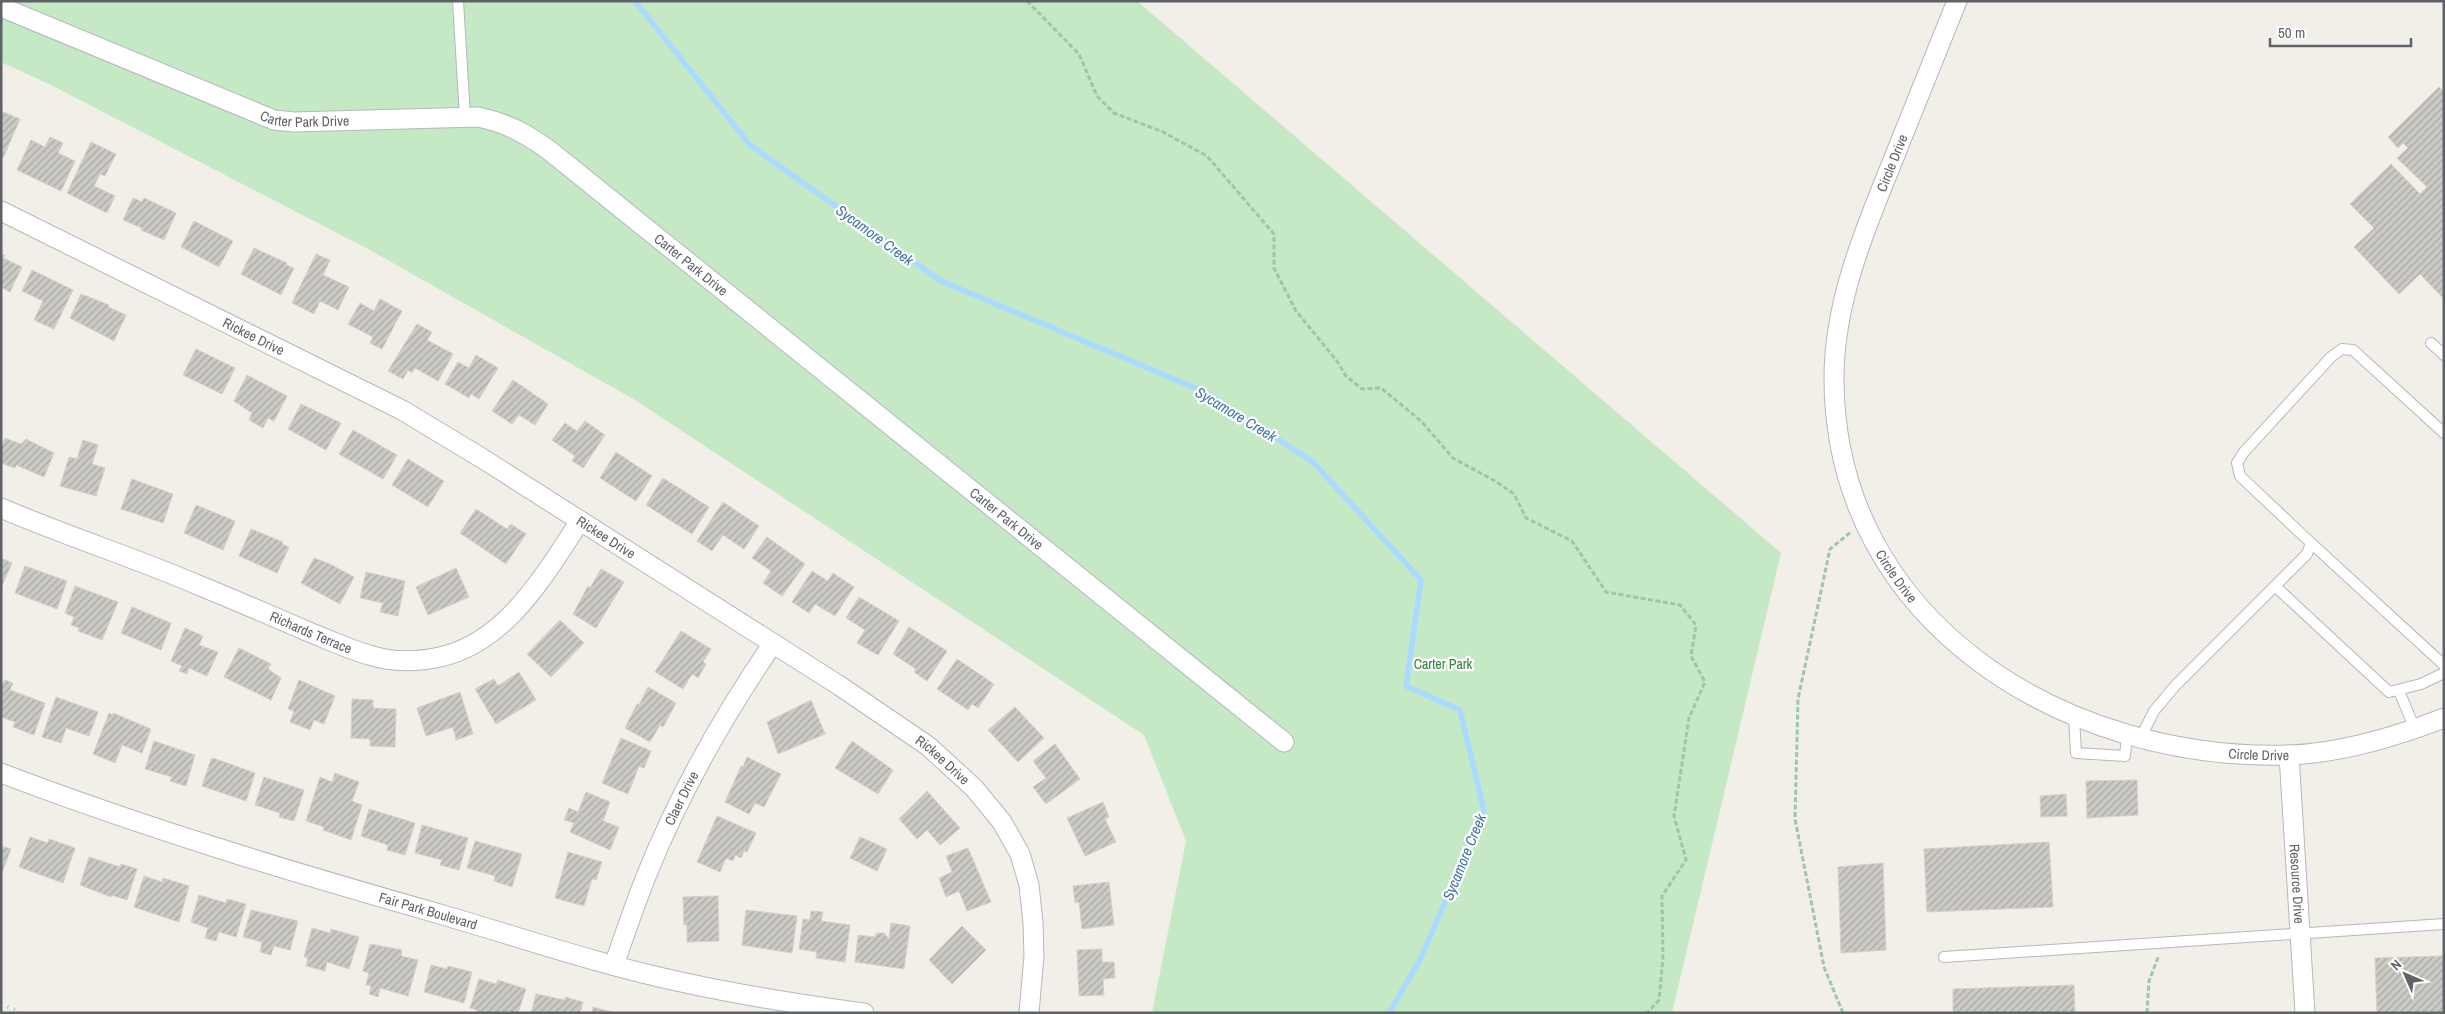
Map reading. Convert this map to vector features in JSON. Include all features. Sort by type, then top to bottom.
[{"type":"street","name":"Circle Drive","points":[[1957,1],[1870,218],[1852,271],[1840,316],[1834,375],[1836,421],[1843,464],[1879,550],[1907,593],[1941,631],[1981,664],[2027,695],[2074,717],[2134,737],[2205,751],[2289,755],[2323,751],[2401,735],[2444,718]]},
{"type":"street","name":"Carter Park Drive","points":[[1,7],[274,120],[294,122],[478,117],[501,122],[523,132],[550,151],[1284,742]]},
{"type":"street","name":"Rickee Drive","points":[[1,210],[402,410],[480,457],[772,645],[840,686],[928,746],[974,788],[1002,822],[1020,854],[1029,885],[1034,956],[1029,1013]]},
{"type":"street","name":"Richards Terrace","points":[[1,508],[197,584],[370,656],[410,660],[441,657],[469,645],[495,629],[517,610],[538,584],[580,522]]},
{"type":"street","name":"Claer Drive","points":[[614,965],[645,878],[684,792],[737,696],[772,645]]},
{"type":"street","name":"Resource Drive","points":[[2289,755],[2305,1013]]},
{"type":"street","name":"Fair Park Boulevard","points":[[1,774],[61,796],[223,849],[614,965],[680,982],[864,1013]]},
{"type":"lane","points":[[458,1],[464,117]]},
{"type":"lane","points":[[2432,343],[2444,355]]},
{"type":"lane","points":[[2444,433],[2352,350],[2342,349],[2331,358],[2244,452],[2237,463],[2240,476],[2444,665]]},
{"type":"lane","points":[[2074,717],[2076,753],[2125,756],[2134,737],[2175,686],[2307,554],[2311,543]]},
{"type":"lane","points":[[2275,586],[2389,692],[2399,691],[2444,673]]},
{"type":"lane","points":[[2399,691],[2414,729]]},
{"type":"lane","points":[[1944,957],[2299,932],[2444,924]]},
{"type":"path","points":[[1028,1],[1079,54],[1096,96],[1114,113],[1162,132],[1207,156],[1274,234],[1274,268],[1296,311],[1337,361],[1346,376],[1362,389],[1382,388],[1421,421],[1453,458],[1495,481],[1514,494],[1526,518],[1572,541],[1606,592],[1680,605],[1696,625],[1691,656],[1705,682],[1689,718],[1674,816],[1686,860],[1662,896],[1663,958],[1659,1000],[1647,1013]]},
{"type":"path","points":[[1843,1013],[1824,967],[1795,820],[1798,699],[1830,550],[1865,520]]},
{"type":"path","points":[[2147,1013],[2149,981],[2164,942]]},
{"type":"green space","name":"Carter Park","points":[[1,1],[1137,1],[1781,553],[1672,1013],[1152,1013],[1186,841],[1144,735],[635,400],[368,249],[51,85],[1,62]]},
{"type":"building","points":[[2439,87],[2444,92],[2444,295],[2442,297],[2420,274],[2399,294],[2354,247],[2374,228],[2350,204],[2391,164],[2420,194],[2427,187],[2397,158],[2408,148],[2403,143],[2398,148],[2388,137]]},
{"type":"building","points":[[1,111],[20,119],[3,158],[1,157]]},
{"type":"building","points":[[50,137],[63,143],[58,153],[75,161],[61,191],[17,170],[31,140],[45,147]]},
{"type":"building","points":[[91,142],[116,154],[105,176],[100,174],[94,186],[115,196],[107,213],[67,193]]},
{"type":"building","points":[[133,198],[142,202],[144,198],[176,213],[164,240],[123,220]]},
{"type":"building","points":[[194,221],[233,241],[219,267],[181,247]]},
{"type":"building","points":[[254,248],[294,268],[281,295],[241,274]]},
{"type":"building","points":[[1,254],[5,255],[3,258],[22,267],[10,292],[1,287]]},
{"type":"building","points":[[316,254],[330,260],[323,275],[349,287],[338,310],[320,301],[314,314],[292,303]]},
{"type":"building","points":[[32,270],[73,290],[54,329],[34,320],[43,301],[22,291]]},
{"type":"building","points":[[81,294],[109,305],[108,307],[126,315],[114,341],[70,318]]},
{"type":"building","points":[[380,299],[402,311],[382,349],[370,343],[373,337],[348,324],[360,303],[374,311]]},
{"type":"building","points":[[417,324],[432,332],[427,340],[453,354],[438,381],[415,368],[412,373],[408,370],[403,379],[388,371]]},
{"type":"building","points":[[196,349],[235,368],[222,394],[183,375]]},
{"type":"building","points":[[476,355],[498,368],[479,399],[471,394],[469,398],[445,384],[458,362],[469,368]]},
{"type":"building","points":[[247,375],[287,396],[274,421],[268,418],[263,428],[249,420],[252,413],[234,401]]},
{"type":"building","points":[[513,380],[548,404],[535,425],[519,415],[512,424],[492,411]]},
{"type":"building","points":[[301,404],[341,423],[326,450],[288,429]]},
{"type":"building","points":[[585,421],[605,435],[583,468],[572,461],[575,456],[552,440],[565,423],[577,431]]},
{"type":"building","points":[[353,430],[397,455],[383,479],[339,454]]},
{"type":"building","points":[[5,438],[21,444],[26,439],[54,453],[44,477],[16,465],[15,468],[1,463],[1,448]]},
{"type":"building","points":[[83,440],[98,445],[92,464],[105,468],[96,496],[60,486],[69,457],[77,459]]},
{"type":"building","points":[[616,452],[652,476],[636,501],[600,478]]},
{"type":"building","points":[[408,459],[444,481],[428,507],[392,485]]},
{"type":"building","points":[[663,478],[709,507],[692,534],[646,505]]},
{"type":"building","points":[[132,479],[173,494],[163,523],[121,509]]},
{"type":"building","points":[[723,502],[759,526],[744,549],[723,535],[712,551],[697,541]]},
{"type":"building","points":[[196,505],[235,521],[223,550],[184,533]]},
{"type":"building","points":[[476,509],[507,529],[511,524],[526,534],[506,564],[460,533]]},
{"type":"building","points":[[251,529],[283,542],[282,544],[289,547],[277,573],[239,556]]},
{"type":"building","points":[[767,537],[805,564],[782,596],[763,583],[771,571],[752,558]]},
{"type":"building","points":[[1,558],[12,563],[1,588]]},
{"type":"building","points":[[314,558],[354,577],[340,604],[301,583]]},
{"type":"building","points":[[25,566],[67,581],[57,609],[15,593]]},
{"type":"building","points":[[456,568],[469,597],[428,615],[416,587]]},
{"type":"building","points":[[601,569],[624,582],[596,628],[573,614],[588,586],[590,588]]},
{"type":"building","points":[[812,571],[828,581],[833,573],[854,587],[835,616],[815,604],[809,613],[792,602]]},
{"type":"building","points":[[366,572],[405,581],[398,616],[380,612],[383,603],[360,598]]},
{"type":"building","points":[[75,586],[118,602],[102,640],[78,631],[79,628],[71,625],[74,617],[65,613]]},
{"type":"building","points":[[859,597],[899,621],[878,655],[857,643],[865,630],[846,618]]},
{"type":"building","points":[[132,607],[171,623],[161,650],[121,633]]},
{"type":"building","points":[[560,620],[584,643],[551,677],[527,654]]},
{"type":"building","points":[[909,627],[947,651],[927,681],[914,672],[916,669],[893,654]]},
{"type":"building","points":[[185,628],[203,636],[199,645],[218,652],[207,676],[189,668],[187,674],[179,671],[182,666],[171,661]]},
{"type":"building","points":[[681,631],[711,649],[703,662],[706,664],[698,678],[692,674],[683,689],[655,672]]},
{"type":"building","points":[[239,648],[271,664],[268,669],[281,678],[271,700],[224,677]]},
{"type":"building","points":[[957,659],[994,684],[978,708],[972,704],[968,710],[937,689]]},
{"type":"building","points":[[519,672],[536,700],[496,724],[475,689],[494,679],[498,686]]},
{"type":"building","points":[[5,680],[13,683],[10,690],[45,703],[34,735],[13,727],[15,722],[1,717],[1,686]]},
{"type":"building","points":[[299,680],[335,696],[324,724],[314,720],[310,730],[290,722],[294,711],[288,709]]},
{"type":"building","points":[[648,687],[676,703],[663,727],[660,725],[650,742],[625,728]]},
{"type":"building","points":[[460,692],[473,734],[456,740],[453,727],[426,736],[417,708]]},
{"type":"building","points":[[56,697],[98,712],[89,736],[66,728],[61,743],[42,737]]},
{"type":"building","points":[[352,699],[373,700],[373,708],[396,709],[395,747],[370,746],[370,739],[351,738]]},
{"type":"building","points":[[811,700],[825,734],[778,754],[767,722]]},
{"type":"building","points":[[1015,707],[1044,738],[1018,762],[988,730]]},
{"type":"building","points":[[109,713],[151,729],[142,753],[122,745],[115,763],[93,754]]},
{"type":"building","points":[[621,738],[651,751],[644,768],[639,766],[628,794],[602,783]]},
{"type":"building","points":[[154,741],[195,755],[186,786],[170,781],[172,777],[145,769]]},
{"type":"building","points":[[852,741],[893,770],[878,794],[835,768]]},
{"type":"building","points":[[1055,744],[1080,779],[1046,804],[1033,787],[1046,778],[1033,761]]},
{"type":"building","points":[[747,757],[781,774],[764,807],[755,803],[749,814],[725,802]]},
{"type":"building","points":[[213,758],[255,773],[246,801],[202,786]]},
{"type":"building","points":[[335,773],[359,782],[352,801],[362,805],[351,840],[323,830],[324,827],[306,821],[320,777],[332,782]]},
{"type":"building","points":[[264,777],[304,790],[294,821],[279,817],[280,813],[255,805]]},
{"type":"building","points":[[2137,780],[2138,815],[2087,818],[2086,781]]},
{"type":"building","points":[[927,791],[960,828],[940,845],[927,830],[917,839],[899,819]]},
{"type":"building","points":[[586,792],[610,802],[603,821],[619,827],[610,850],[570,832],[574,823],[564,820],[569,808],[578,812]]},
{"type":"building","points":[[2066,794],[2067,816],[2041,817],[2040,796]]},
{"type":"building","points":[[1103,802],[1109,817],[1105,819],[1116,842],[1085,856],[1067,818]]},
{"type":"building","points":[[369,809],[415,823],[405,855],[387,850],[388,845],[361,836]]},
{"type":"building","points":[[717,816],[756,833],[747,852],[744,851],[741,858],[735,855],[733,861],[726,858],[720,872],[697,862]]},
{"type":"building","points":[[422,825],[468,838],[459,870],[440,865],[442,860],[415,853]]},
{"type":"building","points":[[30,837],[48,843],[49,839],[75,848],[63,883],[19,867]]},
{"type":"building","points":[[860,837],[887,849],[877,871],[850,858]]},
{"type":"building","points":[[475,841],[522,854],[512,887],[494,881],[495,876],[467,868]]},
{"type":"building","points":[[2049,842],[2053,907],[1927,912],[1924,849]]},
{"type":"building","points":[[1,846],[11,849],[1,875]]},
{"type":"building","points":[[968,848],[991,902],[967,911],[959,891],[946,897],[939,878],[952,872],[946,856]]},
{"type":"building","points":[[568,852],[602,862],[596,880],[592,879],[584,906],[555,898]]},
{"type":"building","points":[[89,857],[120,867],[121,864],[137,869],[127,900],[111,895],[111,897],[80,885]]},
{"type":"building","points":[[1883,863],[1886,950],[1841,953],[1838,867]]},
{"type":"building","points":[[144,876],[162,882],[163,878],[189,886],[179,922],[134,907]]},
{"type":"building","points":[[1109,882],[1114,925],[1082,929],[1079,902],[1075,903],[1073,886]]},
{"type":"building","points":[[199,895],[226,903],[227,899],[246,904],[236,937],[219,932],[216,941],[205,938],[208,928],[191,922]]},
{"type":"building","points":[[718,896],[719,941],[687,942],[687,925],[684,925],[683,897]]},
{"type":"building","points":[[251,910],[298,921],[290,950],[274,946],[271,955],[260,952],[262,942],[243,937]]},
{"type":"building","points":[[746,910],[797,916],[792,953],[742,945]]},
{"type":"building","points":[[811,911],[823,912],[821,921],[850,925],[845,962],[816,958],[817,952],[799,949],[803,919],[810,920]]},
{"type":"building","points":[[891,923],[910,926],[904,969],[855,962],[858,935],[874,937],[877,933],[884,933],[889,939]]},
{"type":"building","points":[[962,926],[986,950],[952,984],[929,960]]},
{"type":"building","points":[[312,928],[330,933],[331,929],[359,937],[349,969],[327,962],[325,971],[306,966],[308,958],[304,957]]},
{"type":"building","points":[[370,944],[402,950],[401,956],[418,960],[408,996],[380,988],[378,997],[369,994],[371,986],[366,985],[369,973],[363,971]]},
{"type":"building","points":[[1102,949],[1102,962],[1114,962],[1115,978],[1103,979],[1104,995],[1079,996],[1077,950]]},
{"type":"building","points":[[2444,956],[2444,1013],[2377,1013],[2375,958]]},
{"type":"building","points":[[431,965],[447,969],[448,966],[472,972],[464,1003],[424,992]]},
{"type":"building","points":[[479,979],[496,984],[498,980],[526,989],[518,1013],[476,1013],[477,1010],[470,1008]]},
{"type":"building","points":[[2074,985],[2075,1013],[1953,1013],[1953,989]]},
{"type":"building","points":[[536,994],[565,1000],[565,997],[583,1002],[580,1013],[531,1013]]},
{"type":"building","points":[[593,1007],[616,1013],[592,1013]]},
{"type":"waterway","name":"Sycamore Creek","points":[[635,1],[750,145],[941,281],[1207,393],[1313,462],[1421,580],[1406,686],[1460,710],[1484,811],[1421,958],[1389,1013]]},
{"type":"railway","points":[[1,1004],[22,1013]]}]
